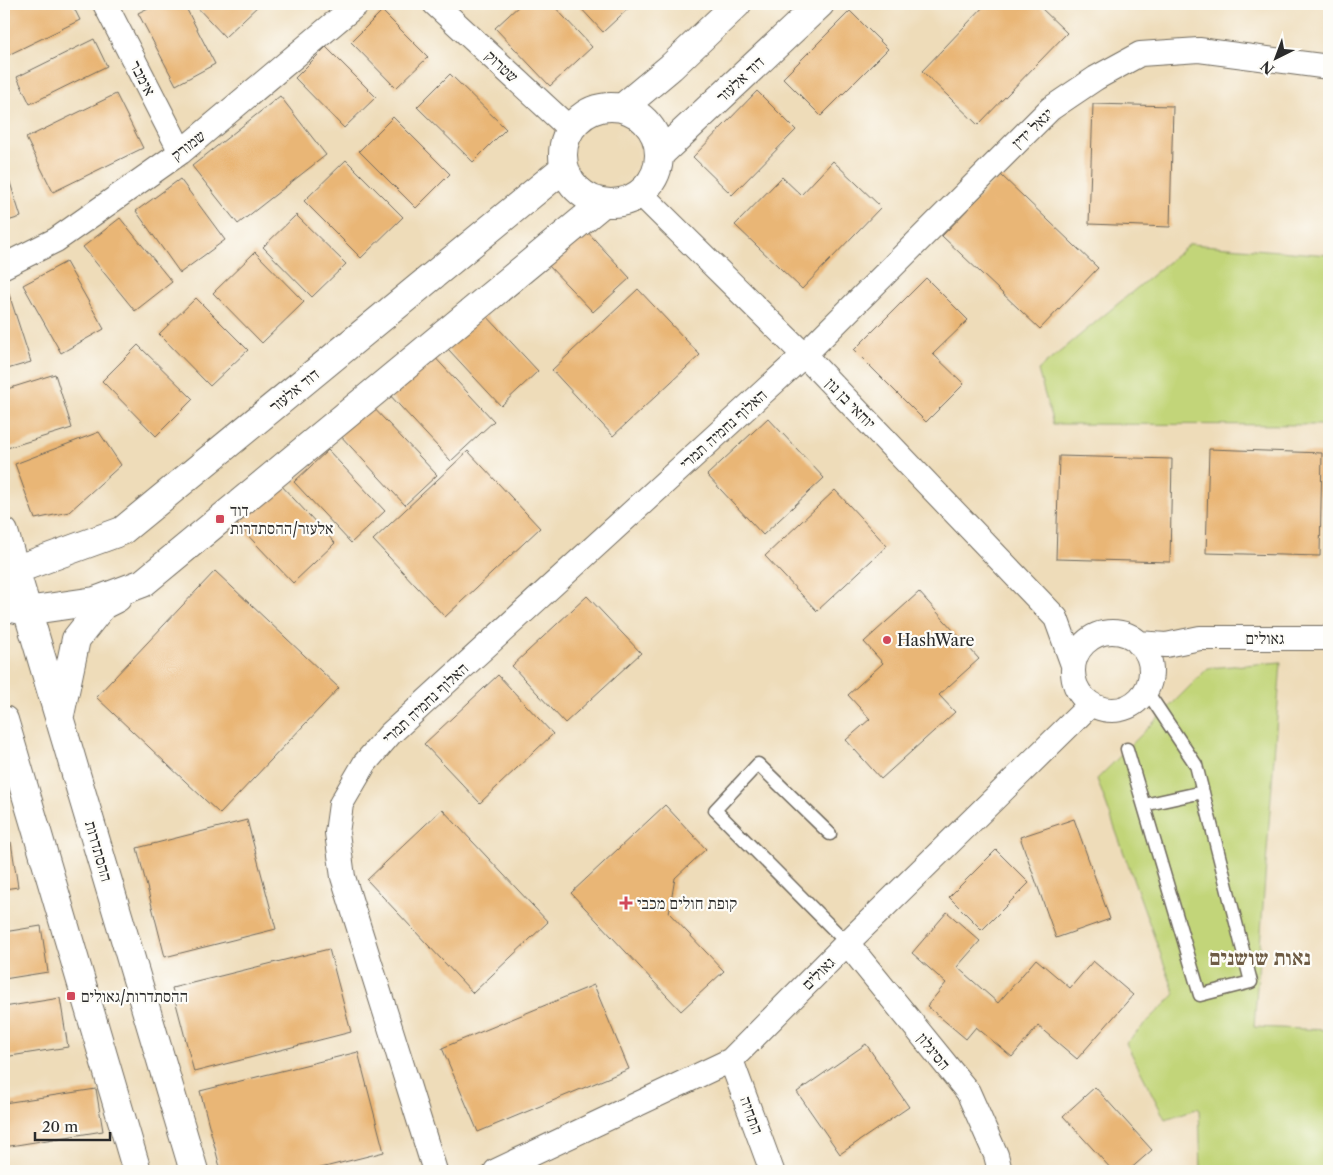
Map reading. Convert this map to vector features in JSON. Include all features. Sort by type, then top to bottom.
[{"type":"street","name":"אימבר","points":[[105,4],[181,152]]},
{"type":"street","name":"שמורק","points":[[4,266],[56,240],[181,152],[357,4]]},
{"type":"street","name":"שטרוק","points":[[435,4],[570,129]]},
{"type":"street","points":[[622,108],[670,67],[737,4]]},
{"type":"street","name":"דוד אלעזר","points":[[660,154],[820,4]]},
{"type":"street","name":"יגאל ידין","points":[[804,355],[1050,109],[1096,78],[1140,54],[1199,50],[1329,67]]},
{"type":"street","points":[[608,106],[622,108],[637,114],[649,124],[657,138],[660,154],[658,169],[652,183],[641,194],[629,201],[616,204],[603,203],[590,199],[578,191],[570,180],[564,168],[562,154],[564,141],[570,129],[580,118],[593,110],[608,106]]},
{"type":"street","name":"דוד אלעזר","points":[[10,574],[122,531],[564,168]]},
{"type":"street","name":"יוחאי בן נון","points":[[641,194],[804,355],[1056,618],[1073,665]]},
{"type":"street","points":[[59,716],[76,638],[103,605],[143,583],[603,203]]},
{"type":"street","name":"האלוף נחמיה תמרי","points":[[435,1171],[343,878],[337,834],[341,804],[366,763],[390,734],[804,355]]},
{"type":"street","name":"ההסתדרות","points":[[4,532],[15,608],[59,716],[194,1171]]},
{"type":"street","points":[[15,608],[95,601],[143,583]]},
{"type":"street","name":"יוחאי בן נון","points":[[1056,618],[1098,635]]},
{"type":"street","points":[[1148,683],[1150,664],[1146,652],[1138,642],[1119,632],[1108,632],[1089,639],[1076,655],[1073,665],[1073,676],[1076,687],[1082,697],[1091,704],[1103,709],[1116,710],[1128,707],[1138,700],[1148,683],[1175,656],[1200,638]]},
{"type":"street","name":"גאולים","points":[[1138,642],[1166,645],[1200,638],[1329,638]]},
{"type":"street","name":"גאולים","points":[[496,1171],[731,1060],[1091,704]]},
{"type":"street","points":[[4,720],[137,1171]]},
{"type":"street","name":"הסיגלון","points":[[848,943],[968,1092],[996,1155],[1000,1171]]},
{"type":"street","name":"התחיה","points":[[731,1060],[772,1171]]},
{"type":"lane","points":[[1127,749],[1200,995],[1252,982],[1196,765],[1148,683]]},
{"type":"lane","points":[[830,834],[758,764],[715,810],[848,943]]},
{"type":"lane","points":[[1144,805],[1203,792]]},
{"type":"green space","points":[[1190,244],[1329,255],[1329,425],[1053,424],[1038,370]]},
{"type":"green space","points":[[1281,662],[1254,1027],[1329,1030],[1329,1171],[1201,1171],[1199,1108],[1165,1119],[1126,1043],[1175,994],[1097,779],[1208,668]]},
{"type":"building","points":[[4,4],[72,4],[80,20],[4,57]]},
{"type":"building","points":[[156,4],[184,4],[215,64],[176,85],[138,13]]},
{"type":"building","points":[[194,4],[260,4],[225,37]]},
{"type":"building","points":[[521,4],[552,4],[592,47],[550,86],[495,28]]},
{"type":"building","points":[[577,4],[633,4],[603,32]]},
{"type":"building","points":[[986,4],[1037,4],[1067,33],[978,125],[922,71]]},
{"type":"building","points":[[382,11],[428,57],[396,88],[351,42]]},
{"type":"building","points":[[850,11],[888,49],[821,116],[783,78]]},
{"type":"building","points":[[94,39],[107,66],[30,104],[17,77]]},
{"type":"building","points":[[326,47],[376,97],[344,128],[295,78]]},
{"type":"building","points":[[450,74],[506,129],[473,162],[417,107]]},
{"type":"building","points":[[757,91],[796,130],[732,195],[693,157]]},
{"type":"building","points":[[116,94],[143,148],[53,192],[26,138]]},
{"type":"building","points":[[280,96],[326,155],[238,224],[192,166]]},
{"type":"building","points":[[1093,104],[1173,106],[1170,227],[1089,224]]},
{"type":"building","points":[[393,117],[450,174],[416,208],[359,151]]},
{"type":"building","points":[[346,160],[403,217],[361,258],[304,201]]},
{"type":"building","points":[[833,161],[881,207],[802,289],[735,225],[782,177],[801,195]]},
{"type":"building","points":[[6,170],[21,217],[4,222],[4,171]]},
{"type":"building","points":[[1001,175],[1098,268],[1040,329],[942,236]]},
{"type":"building","points":[[180,179],[225,240],[180,273],[136,211]]},
{"type":"building","points":[[296,215],[346,264],[312,297],[263,247]]},
{"type":"building","points":[[120,218],[172,282],[135,311],[83,247]]},
{"type":"building","points":[[584,228],[630,278],[593,312],[546,263]]},
{"type":"building","points":[[255,252],[304,302],[262,343],[213,293]]},
{"type":"building","points":[[66,262],[104,329],[61,353],[23,285]]},
{"type":"building","points":[[926,278],[968,320],[933,354],[964,384],[926,422],[854,350]]},
{"type":"building","points":[[7,288],[31,362],[4,370],[4,289]]},
{"type":"building","points":[[638,289],[700,355],[613,436],[552,370]]},
{"type":"building","points":[[196,298],[248,350],[210,386],[159,334]]},
{"type":"building","points":[[485,314],[538,371],[501,406],[448,349]]},
{"type":"building","points":[[138,345],[193,399],[156,436],[102,381]]},
{"type":"building","points":[[430,352],[494,421],[451,461],[387,392]]},
{"type":"building","points":[[55,374],[72,428],[7,448],[4,436],[4,390]]},
{"type":"building","points":[[370,404],[437,475],[405,505],[338,433]]},
{"type":"building","points":[[768,418],[824,478],[763,535],[707,475]]},
{"type":"building","points":[[99,432],[121,465],[69,512],[35,519],[15,464]]},
{"type":"building","points":[[1209,449],[1322,453],[1320,556],[1206,553]]},
{"type":"building","points":[[328,450],[385,511],[351,543],[294,482]]},
{"type":"building","points":[[468,451],[540,528],[445,617],[373,540]]},
{"type":"building","points":[[1059,456],[1172,459],[1170,562],[1056,559]]},
{"type":"building","points":[[280,484],[335,543],[293,583],[237,524]]},
{"type":"building","points":[[835,490],[887,546],[817,611],[765,556]]},
{"type":"building","points":[[215,571],[339,688],[220,814],[96,697]]},
{"type":"building","points":[[919,592],[979,659],[939,695],[955,712],[881,779],[846,740],[870,719],[848,695],[883,663],[864,642]]},
{"type":"building","points":[[587,596],[641,653],[565,723],[512,666]]},
{"type":"building","points":[[498,675],[553,734],[480,803],[424,744]]},
{"type":"building","name":"קופת חולים מכבי","points":[[665,805],[706,849],[675,878],[669,913],[724,971],[681,1011],[571,893]]},
{"type":"building","points":[[442,809],[548,922],[473,993],[367,880]]},
{"type":"building","points":[[1074,819],[1110,919],[1056,938],[1020,837]]},
{"type":"building","points":[[247,820],[276,929],[165,957],[137,848]]},
{"type":"building","points":[[11,842],[18,887],[4,889],[4,844]]},
{"type":"building","points":[[996,850],[1029,883],[982,930],[949,897]]},
{"type":"building","points":[[947,912],[980,941],[957,967],[998,1003],[1036,959],[1070,988],[1093,961],[1133,995],[1077,1059],[1038,1026],[1012,1057],[976,1027],[966,1039],[927,1006],[946,983],[912,953]]},
{"type":"building","points":[[41,926],[48,972],[4,979],[4,932]]},
{"type":"building","points":[[329,949],[351,1032],[194,1072],[172,988]]},
{"type":"building","points":[[594,985],[629,1069],[478,1132],[442,1048]]},
{"type":"building","points":[[60,998],[68,1047],[4,1057],[4,1007]]},
{"type":"building","points":[[866,1044],[909,1107],[840,1154],[797,1092]]},
{"type":"building","points":[[358,1052],[384,1152],[309,1171],[221,1171],[200,1091]]},
{"type":"building","points":[[1095,1087],[1152,1150],[1128,1171],[1113,1171],[1063,1116]]},
{"type":"building","points":[[96,1089],[103,1131],[4,1147],[4,1103]]},
{"type":"place","name":"דוד אלעזר/ההסתדרות","points":[[220,519]]},
{"type":"place","name":"HashWare","points":[[887,640]]},
{"type":"place","name":"קופת חולים מכבי","points":[[626,903]]},
{"type":"place","name":"ההסתדרות/גאולים","points":[[71,996]]},
{"type":"district","name":"נאות שושנים","points":[[1260,958]]}]
